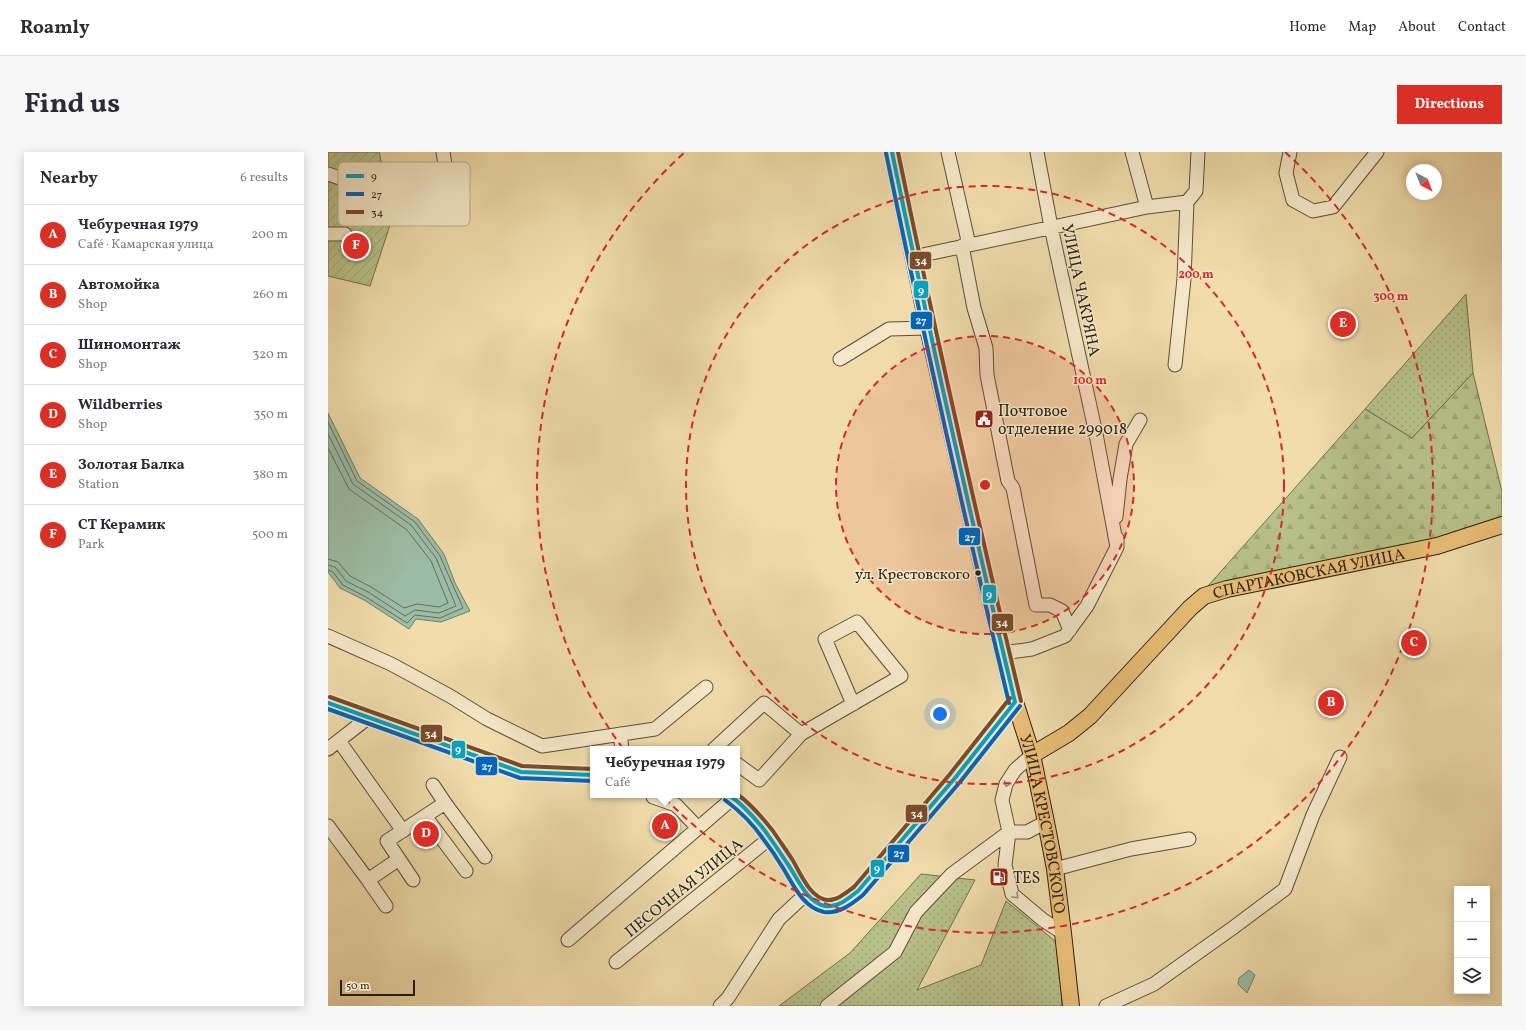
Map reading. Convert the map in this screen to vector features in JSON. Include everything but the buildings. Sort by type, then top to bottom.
[{"type":"main road","name":"УЛИЦА КРЕСТОВСКОГО","points":[[892,152],[928,328],[1015,702],[1032,755],[1055,869],[1071,1006]]},
{"type":"main road","name":"СПАРТАКОВСКАЯ УЛИЦА","points":[[1032,755],[1069,734],[1090,716],[1190,608],[1204,596],[1226,589],[1437,546],[1502,525]]},
{"type":"street","points":[[443,152],[445,162]]},
{"type":"street","points":[[948,152],[966,245],[974,308],[986,348],[987,375],[1008,481],[1013,488],[1036,605],[1050,605],[1062,611],[1070,630]]},
{"type":"street","name":"УЛИЦА ЧАКРЯНА","points":[[1037,152],[1051,227],[1096,434],[1117,547]]},
{"type":"street","points":[[1132,152],[1147,207]]},
{"type":"street","points":[[913,256],[1147,207],[1183,202],[1196,191],[1198,152]]},
{"type":"street","points":[[1290,152],[1286,173],[1293,200],[1313,211],[1333,207],[1377,152]]},
{"type":"street","points":[[328,174],[338,177]]},
{"type":"street","points":[[1175,365],[1184,279],[1183,202]]},
{"type":"street","points":[[328,234],[345,234]]},
{"type":"street","points":[[840,360],[889,329],[928,328]]},
{"type":"street","points":[[1004,653],[1032,649],[1065,636],[1087,606],[1117,547],[1116,518],[1120,479],[1126,444],[1140,420]]},
{"type":"street","points":[[740,766],[759,780],[800,734],[853,704],[901,676],[857,622],[825,639],[853,704]]},
{"type":"street","points":[[328,636],[391,664],[450,696],[487,719],[542,746],[656,729],[706,687]]},
{"type":"street","points":[[732,798],[758,821],[807,893],[821,904],[830,906],[842,903],[858,891],[955,778],[1015,702]]},
{"type":"street","points":[[328,703],[521,772],[590,775]]},
{"type":"street","points":[[718,746],[764,703],[800,734]]},
{"type":"street","points":[[328,749],[369,717]]},
{"type":"street","points":[[620,734],[622,746]]},
{"type":"street","points":[[339,741],[403,830]]},
{"type":"street","points":[[1032,755],[1015,770],[1006,784],[1002,800],[1009,832],[1005,865],[1012,894],[1043,920],[1063,933]]},
{"type":"street","points":[[1106,1006],[1154,984],[1285,889],[1313,815],[1340,756]]},
{"type":"street","points":[[433,785],[484,857]]},
{"type":"street","points":[[656,798],[676,805],[698,828]]},
{"type":"street","points":[[568,940],[698,828],[730,798]]},
{"type":"street","points":[[413,880],[387,841],[445,803]]},
{"type":"street","points":[[425,816],[466,871]]},
{"type":"street","points":[[827,1006],[895,952],[916,912],[952,874],[1009,832],[1027,832],[1046,822]]},
{"type":"street","points":[[328,826],[386,906]]},
{"type":"street","name":"ПЕСОЧНАЯ УЛИЦА","points":[[616,962],[770,838]]},
{"type":"street","points":[[1055,869],[1131,849],[1189,839]]},
{"type":"street","points":[[368,880],[399,859]]},
{"type":"street","points":[[720,1006],[728,998],[779,919],[807,893]]},
{"type":"green space","points":[[328,152],[379,152],[381,162],[338,162],[338,226],[390,226],[370,286],[328,276]]},
{"type":"green space","points":[[1466,294],[1473,373],[1412,438],[1365,409]]},
{"type":"green space","points":[[1473,373],[1502,492],[1502,521],[1416,545],[1208,586],[1365,409],[1412,438]]},
{"type":"green space","points":[[921,874],[975,880],[917,990],[981,965],[1006,901],[1060,945],[1062,1006],[779,1006],[850,953]]},
{"type":"water","points":[[328,413],[360,478],[418,519],[444,554],[455,583],[470,611],[441,622],[416,619],[409,629],[364,600],[340,588],[328,572]]},
{"type":"water","points":[[1249,970],[1255,975],[1247,993],[1238,984],[1239,978]]},
{"type":"transit line","name":"9","points":[[892,152],[951,427],[1015,702]]},
{"type":"transit line","name":"34","points":[[898,152],[957,427],[1021,701]]},
{"type":"transit line","name":"27","points":[[886,153],[945,429],[1009,703]]},
{"type":"transit line","name":"34","points":[[330,697],[522,766],[590,769]]},
{"type":"transit line","name":"34","points":[[740,796],[756,811],[773,831],[810,889],[821,898],[827,900],[834,899],[842,896],[854,887],[950,774],[1010,698]]},
{"type":"transit line","name":"9","points":[[733,798],[747,810],[762,827],[812,900],[825,906],[839,904],[858,891],[955,778],[1015,702]]},
{"type":"transit line","name":"9","points":[[328,703],[521,772],[590,775]]},
{"type":"transit line","name":"27","points":[[725,800],[751,823],[774,854],[804,901],[817,910],[824,912],[840,910],[850,905],[863,895],[960,782],[1020,706]]},
{"type":"transit line","name":"27","points":[[328,709],[520,778],[590,781]]},
{"type":"place","name":"СТ Керамик","points":[[356,246]]},
{"type":"place","name":"Золотая Балка","points":[[1343,324]]},
{"type":"place","name":"Почтовое отделение 299018","points":[[984,419]]},
{"type":"place","name":"ул. Крестовского","points":[[978,573]]},
{"type":"place","name":"Шиномонтаж","points":[[1414,643]]},
{"type":"place","name":"Автомойка","points":[[1331,703]]},
{"type":"place","name":"Чебуречная 1979","points":[[665,826]]},
{"type":"place","name":"Wildberries","points":[[426,834]]},
{"type":"place","name":"TES","points":[[999,877]]}]
